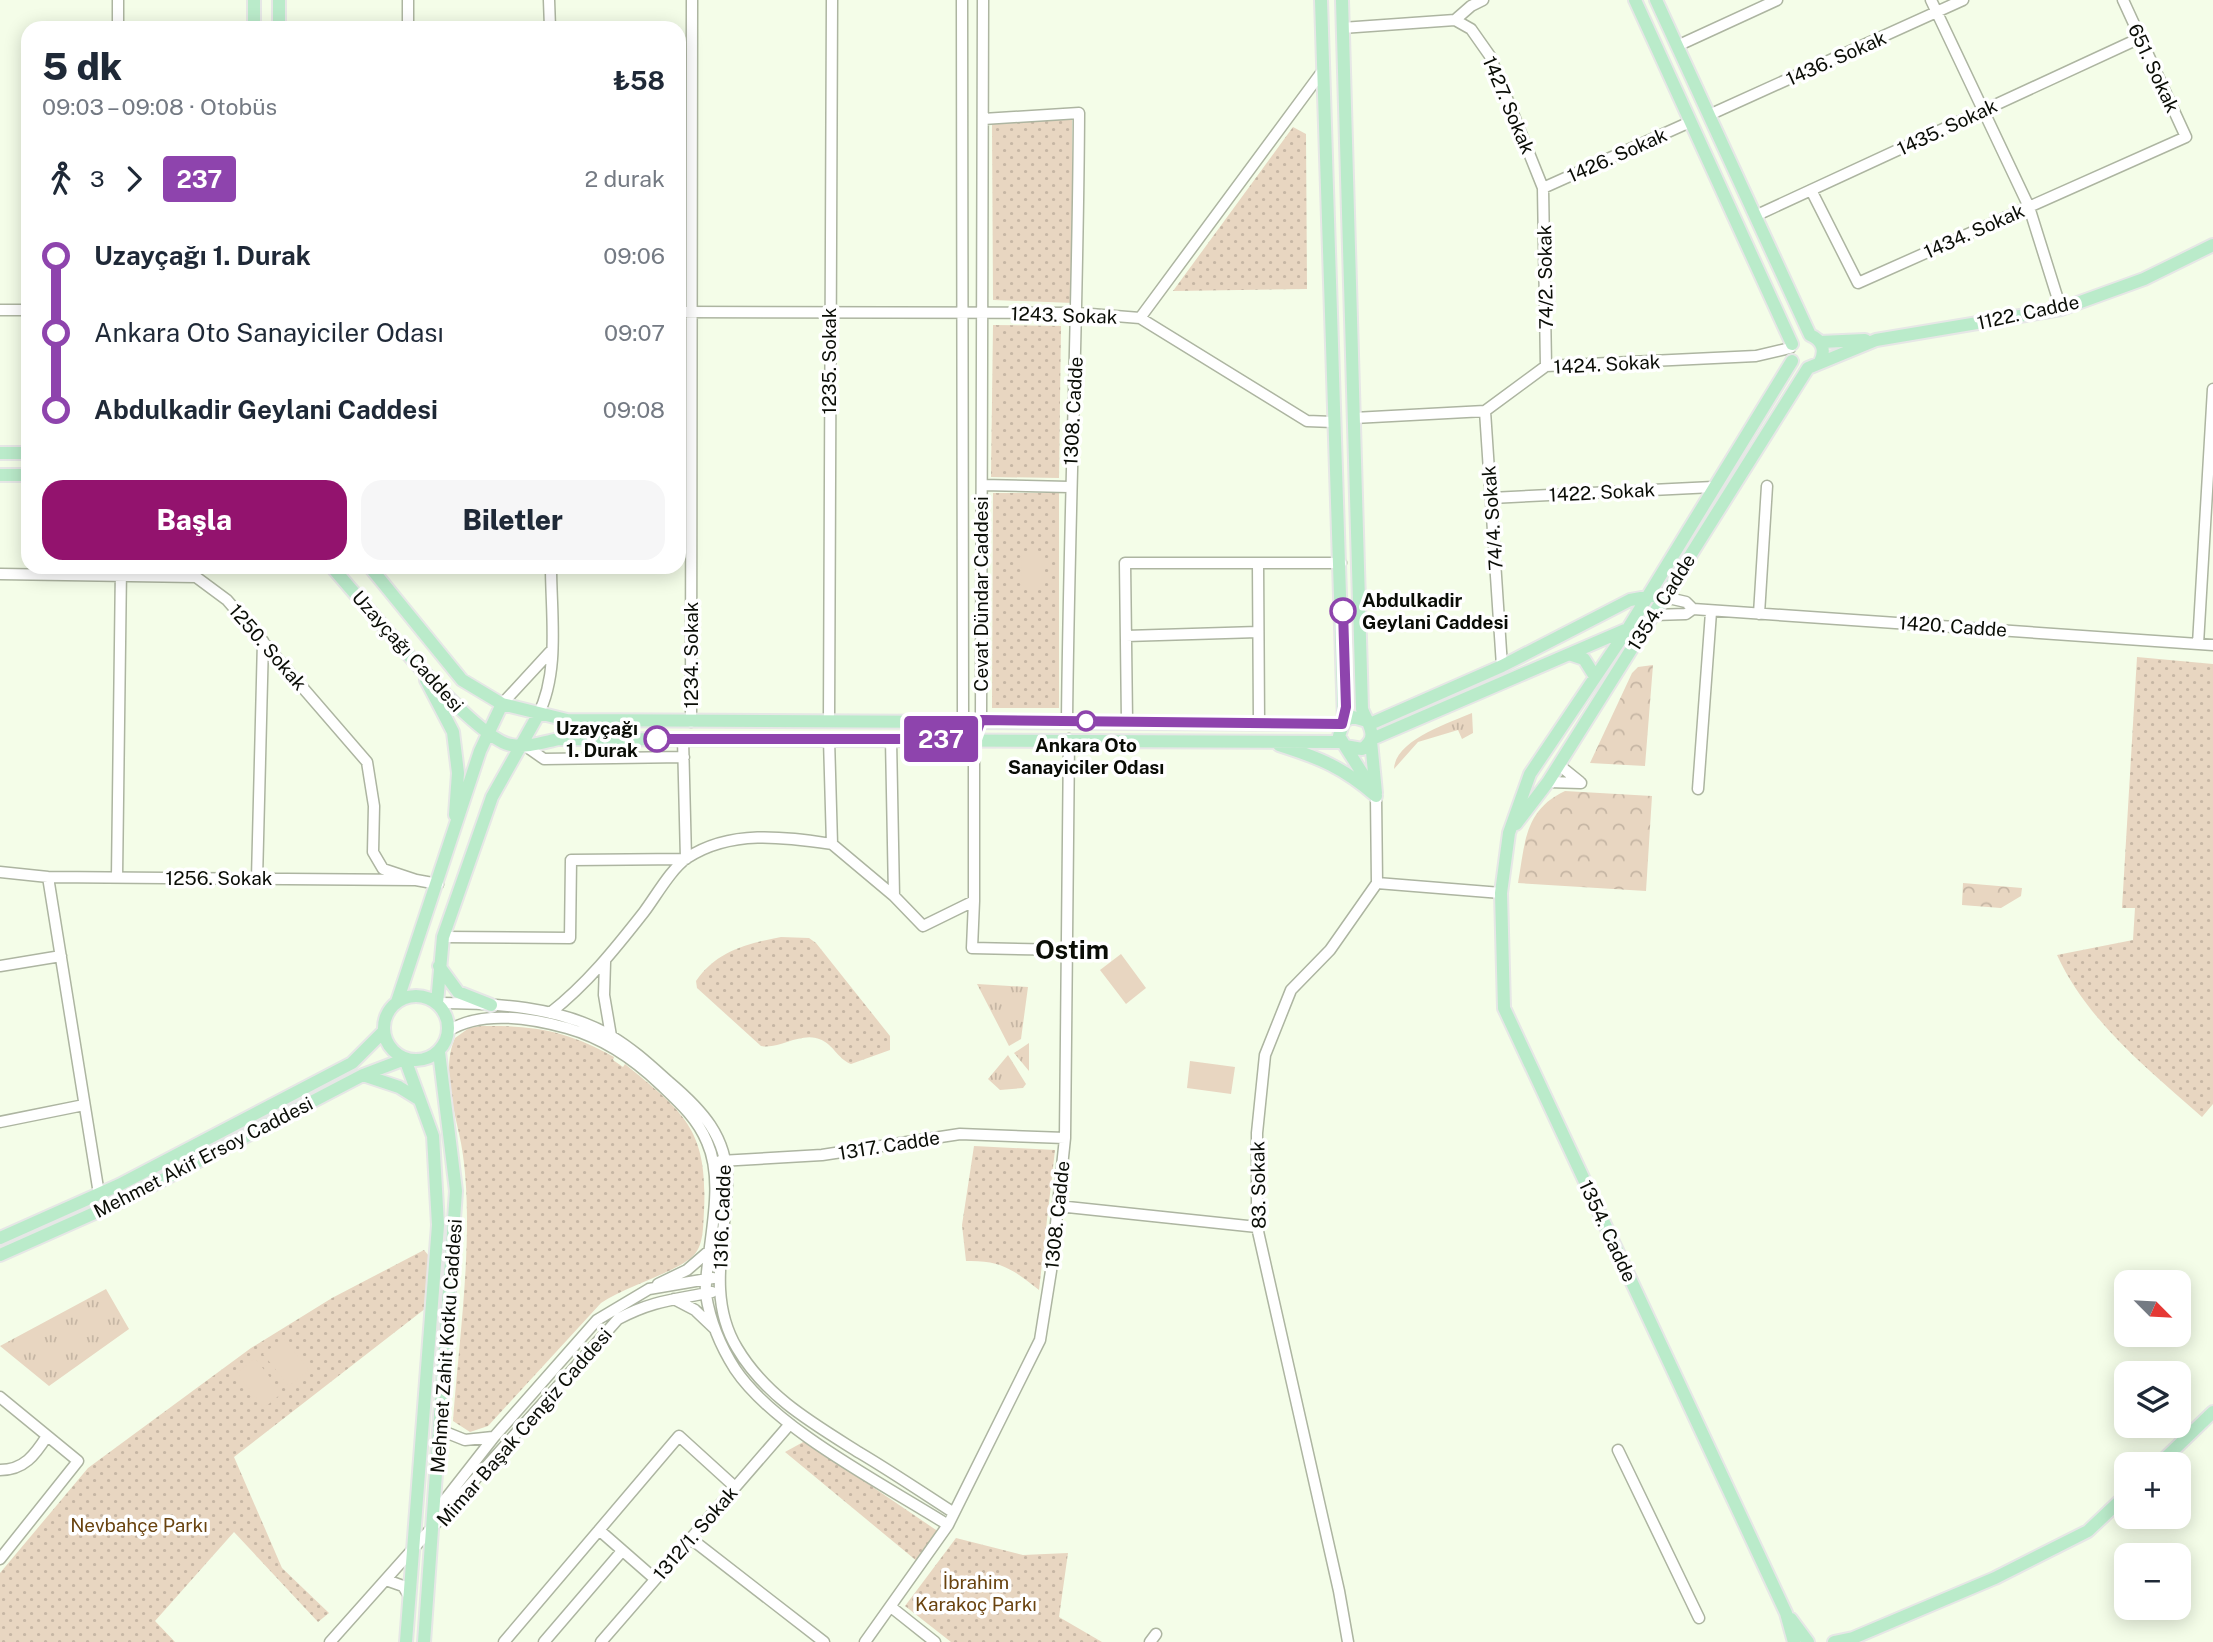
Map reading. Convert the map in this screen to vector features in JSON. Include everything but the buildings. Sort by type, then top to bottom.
[{"type":"main road","points":[[254,0],[254,21]]},
{"type":"main road","points":[[279,0],[279,21]]},
{"type":"main road","points":[[1321,0],[1333,422],[1341,563],[1343,744],[1376,796]]},
{"type":"main road","points":[[1342,0],[1362,709],[1368,722],[1371,740],[1376,796]]},
{"type":"main road","points":[[1635,0],[1791,352],[1814,365]]},
{"type":"main road","points":[[1656,0],[1755,216],[1815,338],[1824,349],[1814,365]]},
{"type":"main road","points":[[1322,29],[1342,28]]},
{"type":"main road","name":"1122. Cadde","points":[[1876,340],[1914,331],[2061,309],[2144,279],[2213,245]]},
{"type":"main road","points":[[1791,352],[1796,338],[1876,340]]},
{"type":"main road","points":[[1814,365],[1876,340]]},
{"type":"main road","name":"1354. Cadde","points":[[1791,352],[1629,627],[1594,675],[1530,774],[1509,833],[1501,893],[1504,1008],[1786,1613],[1794,1642]]},
{"type":"main road","name":"1354. Cadde","points":[[1509,833],[1548,782],[1814,365]]},
{"type":"main road","points":[[1333,422],[1354,418]]},
{"type":"main road","points":[[0,453],[21,453]]},
{"type":"main road","points":[[0,475],[21,475]]},
{"type":"main road","name":"Uzayçağı Caddesi","points":[[338,574],[461,712],[502,742],[524,745]]},
{"type":"main road","name":"Uzayçağı Caddesi","points":[[376,574],[462,680],[502,704],[538,715]]},
{"type":"main road","points":[[436,1003],[443,937],[492,797],[524,745],[538,715],[575,722],[981,720],[1259,723],[1343,722],[1353,717],[1368,722],[1502,666],[1630,600],[1646,596],[1664,597]]},
{"type":"main road","points":[[524,745],[559,739],[1069,739],[1264,740],[1343,744],[1362,749],[1371,740],[1572,655],[1653,615]]},
{"type":"main road","points":[[1572,655],[1584,659],[1594,675]]},
{"type":"main road","points":[[418,663],[453,732],[458,773],[454,836]]},
{"type":"main road","points":[[397,1002],[417,996],[436,1003],[446,1016],[448,1031],[439,1052],[423,1060],[405,1059],[390,1048],[384,1031],[387,1015],[397,1002],[488,732],[502,704]]},
{"type":"main road","points":[[1264,740],[1334,764],[1350,773],[1376,796]]},
{"type":"main road","points":[[1541,756],[1559,765]]},
{"type":"main road","points":[[1530,774],[1548,782]]},
{"type":"main road","points":[[439,966],[458,992],[491,1005]]},
{"type":"main road","name":"Mehmet Akif Ersoy Caddesi","points":[[0,1238],[99,1194],[352,1063],[384,1031]]},
{"type":"main road","name":"Mehmet Zahit Kotku Caddesi","points":[[424,1642],[456,1191],[439,1052]]},
{"type":"main road","name":"Mehmet Akif Ersoy Caddesi","points":[[0,1255],[126,1199],[363,1075],[405,1059]]},
{"type":"main road","name":"Mehmet Zahit Kotku Caddesi","points":[[405,1059],[433,1136],[438,1225],[406,1642]]},
{"type":"main road","points":[[363,1075],[399,1087],[420,1100]]},
{"type":"main road","points":[[2171,1452],[2213,1412]]},
{"type":"main road","points":[[1834,1642],[1850,1640],[1995,1578],[2088,1531],[2114,1506]]},
{"type":"main road","name":"1354. Cadde","points":[[1786,1613],[1808,1642]]},
{"type":"street","points":[[118,0],[118,21]]},
{"type":"street","points":[[408,0],[408,21]]},
{"type":"street","points":[[549,0],[550,21]]},
{"type":"street","name":"1234. Sokak","points":[[691,722],[692,0]]},
{"type":"street","name":"1235. Sokak","points":[[829,721],[832,0]]},
{"type":"street","name":"Cevat Dündar Caddesi","points":[[962,0],[963,720],[974,739]]},
{"type":"street","name":"Cevat Dündar Caddesi","points":[[974,739],[981,720],[983,0]]},
{"type":"street","points":[[1342,28],[1455,20],[1483,0]]},
{"type":"street","points":[[1677,46],[1777,0]]},
{"type":"street","points":[[1931,0],[2029,207],[2061,309]]},
{"type":"street","name":"1436. Sokak","points":[[1709,115],[1963,0]]},
{"type":"street","name":"651. Sokak","points":[[2123,0],[2186,136]]},
{"type":"street","name":"1427. Sokak","points":[[1455,20],[1471,29],[1490,56],[1544,188]]},
{"type":"street","name":"1435. Sokak","points":[[1755,216],[2140,38]]},
{"type":"street","name":"1243. Sokak","points":[[686,312],[1078,313],[1140,318],[1324,69]]},
{"type":"street","name":"1308. Cadde","points":[[983,119],[1079,113],[1078,313],[1069,487],[1067,721]]},
{"type":"street","name":"1426. Sokak","points":[[1544,188],[1690,122]]},
{"type":"street","name":"1434. Sokak","points":[[1811,190],[1858,283],[2186,136]]},
{"type":"street","name":"74/2. Sokak","points":[[1544,188],[1546,366]]},
{"type":"street","points":[[0,310],[21,310]]},
{"type":"street","points":[[1140,318],[1307,421],[1333,422]]},
{"type":"street","name":"1424. Sokak","points":[[1485,411],[1546,366],[1791,352]]},
{"type":"street","points":[[2198,644],[2213,389]]},
{"type":"street","points":[[1354,418],[1485,411]]},
{"type":"street","name":"74/4. Sokak","points":[[1485,411],[1502,666]]},
{"type":"street","points":[[982,485],[1069,487]]},
{"type":"street","points":[[1759,614],[1767,486]]},
{"type":"street","name":"1422. Sokak","points":[[1491,498],[1713,487]]},
{"type":"street","points":[[1127,721],[1125,563],[1341,563]]},
{"type":"street","points":[[1258,563],[1259,723]]},
{"type":"street","name":"1250. Sokak","points":[[0,574],[21,573]]},
{"type":"street","points":[[117,877],[121,574]]},
{"type":"street","name":"1250. Sokak","points":[[158,574],[196,577],[227,600],[368,762],[374,806],[373,852],[383,869],[416,880]]},
{"type":"street","points":[[538,715],[546,698],[551,651],[551,574]]},
{"type":"street","name":"1420. Cadde","points":[[1664,597],[1686,602],[1693,609],[1711,612],[1899,621],[2213,645]]},
{"type":"street","name":"1420. Cadde","points":[[1653,615],[1686,614],[1693,609]]},
{"type":"street","points":[[1698,789],[1711,612]]},
{"type":"street","points":[[1126,636],[1258,632]]},
{"type":"street","points":[[257,878],[263,641]]},
{"type":"street","points":[[502,704],[551,651]]},
{"type":"street","points":[[550,1013],[575,993],[605,962],[686,859],[683,739]]},
{"type":"street","points":[[829,739],[832,844]]},
{"type":"street","points":[[891,739],[894,896]]},
{"type":"street","points":[[974,739],[972,948],[1069,950]]},
{"type":"street","name":"1308. Cadde","points":[[865,1642],[948,1525],[1040,1340],[1065,1138],[1069,950],[1069,739]]},
{"type":"street","points":[[524,745],[544,759],[684,757]]},
{"type":"street","points":[[1548,782],[1581,783],[1559,765]]},
{"type":"street","points":[[1376,796],[1377,883],[1501,893]]},
{"type":"street","points":[[443,937],[570,938],[571,860],[686,859],[724,842],[774,835],[832,844],[894,896],[923,926],[974,901]]},
{"type":"street","name":"1256. Sokak","points":[[0,872],[48,877],[416,880],[438,884]]},
{"type":"street","points":[[48,877],[99,1194]]},
{"type":"street","name":"83. Sokak","points":[[1348,1642],[1334,1566],[1257,1227],[1257,1133],[1265,1055],[1291,990],[1330,950],[1377,883]]},
{"type":"street","points":[[0,966],[61,956]]},
{"type":"street","points":[[605,962],[604,995],[611,1036]]},
{"type":"street","name":"1316. Cadde","points":[[436,1003],[491,1005],[550,1013],[611,1036],[646,1061],[707,1117],[719,1137],[726,1161],[727,1182],[718,1291],[737,1348],[788,1407],[954,1513]]},
{"type":"street","name":"1316. Cadde","points":[[448,1031],[462,1022],[480,1018],[546,1022],[587,1034],[646,1071],[689,1111],[709,1146],[713,1163],[715,1185],[706,1294],[725,1352],[751,1391],[790,1424],[948,1525]]},
{"type":"street","points":[[0,1122],[84,1105]]},
{"type":"street","name":"1317. Cadde","points":[[713,1163],[822,1154],[960,1134],[1065,1138]]},
{"type":"street","points":[[1058,1206],[1234,1227],[1257,1227]]},
{"type":"street","points":[[649,1289],[687,1270],[710,1250]]},
{"type":"street","name":"Mimar Başak Cengiz Caddesi","points":[[414,1549],[435,1512],[494,1437],[597,1320],[649,1289],[719,1276]]},
{"type":"street","name":"Mimar Başak Cengiz Caddesi","points":[[330,1642],[434,1529],[618,1319],[641,1307],[670,1298],[718,1291]]},
{"type":"street","points":[[670,1298],[695,1310],[717,1331]]},
{"type":"street","points":[[0,1397],[78,1461],[0,1559]]},
{"type":"street","name":"1312/1. Sokak","points":[[601,1642],[790,1424]]},
{"type":"street","points":[[440,1430],[466,1440],[494,1437]]},
{"type":"street","points":[[0,1470],[13,1470],[33,1458],[47,1436]]},
{"type":"street","points":[[504,1642],[679,1436],[734,1486]]},
{"type":"street","points":[[1618,1450],[1699,1618]]},
{"type":"street","points":[[599,1530],[655,1578]]},
{"type":"street","points":[[690,1538],[824,1642]]},
{"type":"street","points":[[544,1642],[622,1551]]},
{"type":"street","points":[[386,1580],[403,1586],[409,1595]]},
{"type":"street","points":[[891,1607],[935,1642]]},
{"type":"green space","points":[[1072,117],[1073,303],[993,300],[992,123]]},
{"type":"green space","points":[[1293,127],[1306,134],[1307,289],[1173,291]]},
{"type":"green space","points":[[993,325],[1061,326],[1059,478],[991,477]]},
{"type":"green space","points":[[993,493],[1059,493],[1059,708],[992,708]]},
{"type":"green space","points":[[1022,553],[1045,553],[1045,588],[1021,588]]},
{"type":"green space","points":[[2137,657],[2213,664],[2213,1104],[2202,1117],[2102,1023],[2085,1002],[2057,955],[2133,940],[2135,908],[2122,908]]},
{"type":"green space","points":[[1653,665],[1645,766],[1590,763],[1632,673],[1638,667]]},
{"type":"green space","points":[[1472,713],[1473,733],[1462,739],[1458,730],[1418,742],[1394,769],[1403,749],[1413,741],[1437,727]]},
{"type":"green space","points":[[1565,791],[1652,796],[1646,891],[1518,883],[1525,842],[1534,818],[1551,799]]},
{"type":"green space","points":[[1963,883],[2022,888],[2021,896],[2001,908],[1962,905]]},
{"type":"green space","points":[[781,937],[809,938],[816,943],[890,1036],[890,1050],[851,1064],[827,1043],[816,1038],[761,1046],[697,988],[696,981],[713,962],[733,950]]},
{"type":"green space","points":[[1121,954],[1146,988],[1126,1004],[1100,970]]},
{"type":"green space","points":[[977,984],[1028,987],[1021,1039],[1009,1046]]},
{"type":"green space","points":[[481,1026],[550,1031],[581,1041],[614,1057],[613,1060],[623,1067],[625,1064],[646,1081],[677,1111],[697,1142],[702,1161],[704,1211],[701,1242],[692,1257],[674,1269],[601,1303],[488,1426],[470,1432],[453,1421],[465,1281],[467,1209],[461,1143],[450,1090],[449,1063],[455,1038],[469,1028]]},
{"type":"green space","points":[[1029,1043],[1029,1071],[1014,1053]]},
{"type":"green space","points":[[1008,1055],[1026,1084],[1023,1088],[1000,1090],[988,1079]]},
{"type":"green space","points":[[1190,1061],[1235,1067],[1231,1094],[1187,1088]]},
{"type":"green space","points":[[974,1146],[1055,1150],[1039,1290],[1006,1267],[988,1262],[966,1261],[962,1225]]},
{"type":"green space","name":"Nevbahçe Parkı","points":[[424,1250],[429,1256],[426,1308],[234,1457],[282,1568],[329,1613],[318,1622],[234,1532],[155,1621],[175,1642],[0,1642],[0,1573],[88,1468],[251,1348],[332,1298]]},
{"type":"green space","points":[[106,1289],[129,1329],[49,1386],[0,1346]]},
{"type":"green space","points":[[283,1338],[309,1370],[289,1386],[263,1354]]},
{"type":"green space","points":[[255,1358],[282,1393],[264,1408],[237,1373]]},
{"type":"green space","points":[[805,1441],[939,1532],[918,1562],[785,1452]]},
{"type":"green space","name":"İbrahim Karakoç Parkı","points":[[956,1538],[1023,1555],[1068,1553],[1059,1617],[1102,1642],[951,1642],[905,1606]]},
{"type":"bus line","name":"237","points":[[657,739],[974,739],[981,720],[1342,724],[1346,707],[1343,611]]},
{"type":"place","name":"Abdulkadir Geylani Caddesi","points":[[1343,611]]},
{"type":"place","name":"Ankara Oto Sanayiciler Odası","points":[[1086,721]]},
{"type":"place","name":"Uzayçağı 1. Durak","points":[[657,739]]},
{"type":"district","name":"Ostim","points":[[1072,950]]}]
